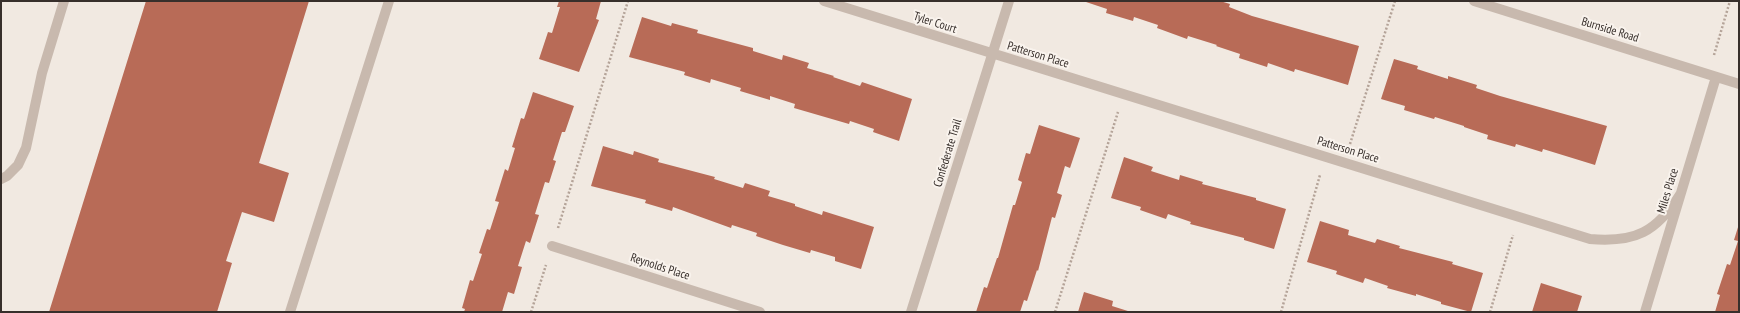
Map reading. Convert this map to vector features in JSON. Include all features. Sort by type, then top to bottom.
[{"type":"street","points":[[1,179],[18,165],[26,148],[42,73],[64,1]]},
{"type":"street","points":[[290,312],[389,1]]},
{"type":"street","name":"Tyler Court","points":[[824,1],[992,55]]},
{"type":"street","name":"Confederate Trail","points":[[911,312],[1009,1]]},
{"type":"street","name":"Burnside Road","points":[[1474,1],[1739,84]]},
{"type":"street","name":"Patterson Place","points":[[992,55],[1326,157],[1590,240],[1624,239],[1643,233],[1662,220],[1681,193]]},
{"type":"street","name":"Miles Place","points":[[1645,312],[1681,193],[1712,76]]},
{"type":"street","name":"Reynolds Place","points":[[552,246],[760,312]]},
{"type":"path","points":[[532,312],[628,1]]},
{"type":"path","points":[[1344,163],[1395,1]]},
{"type":"path","points":[[1712,76],[1730,1]]},
{"type":"path","points":[[1055,312],[1124,95]]},
{"type":"path","points":[[1281,312],[1326,157]]},
{"type":"path","points":[[1490,312],[1518,217]]},
{"type":"building","points":[[146,1],[309,1],[259,163],[289,173],[274,222],[242,212],[226,261],[232,263],[217,312],[49,312]]},
{"type":"building","points":[[559,1],[601,1],[596,19],[599,20],[579,72],[539,59],[548,32],[552,33],[560,7],[557,7]]},
{"type":"building","points":[[1083,1],[1220,1],[1230,4],[1229,7],[1252,16],[1359,46],[1348,85],[1295,69],[1294,72],[1268,63],[1267,67],[1239,58],[1240,54],[1216,46],[1217,45],[1188,36],[1187,39],[1157,28],[1158,25],[1134,17],[1133,21],[1106,13],[1107,9]]},
{"type":"building","points":[[642,17],[671,26],[672,23],[698,30],[697,33],[753,48],[753,51],[782,60],[783,55],[809,63],[807,68],[834,76],[833,77],[860,86],[862,82],[912,99],[899,141],[873,132],[874,129],[850,121],[849,124],[794,108],[795,104],[770,96],[770,100],[740,91],[741,88],[711,79],[710,83],[684,75],[685,72],[629,57]]},
{"type":"building","points":[[1394,59],[1418,66],[1417,69],[1448,79],[1448,76],[1477,85],[1476,88],[1500,96],[1607,126],[1595,165],[1543,149],[1542,152],[1516,144],[1515,147],[1487,139],[1488,135],[1435,117],[1434,119],[1404,110],[1405,106],[1381,99]]},
{"type":"building","points":[[533,92],[574,106],[565,132],[562,132],[553,160],[556,161],[549,183],[545,182],[535,214],[539,215],[530,243],[526,241],[518,266],[522,267],[514,294],[508,292],[502,312],[464,312],[465,309],[462,308],[470,280],[473,281],[482,254],[479,253],[487,229],[490,230],[499,202],[495,201],[505,169],[508,171],[515,148],[512,147],[521,118],[524,119]]},
{"type":"building","points":[[1039,125],[1080,138],[1070,168],[1065,166],[1057,193],[1062,195],[1055,218],[1052,217],[1038,271],[1037,270],[1027,301],[1024,300],[1020,312],[976,312],[984,287],[987,288],[998,258],[1013,205],[1015,205],[1022,182],[1018,180],[1026,153],[1030,154]]},
{"type":"building","points":[[603,146],[633,155],[634,151],[659,159],[658,162],[715,177],[714,179],[743,188],[745,183],[770,191],[768,196],[795,204],[795,206],[822,215],[823,211],[874,227],[861,269],[835,261],[835,257],[811,250],[810,253],[783,245],[756,236],[757,233],[732,225],[731,228],[673,207],[672,211],[645,203],[646,200],[591,186]]},
{"type":"building","points":[[1124,157],[1153,167],[1151,171],[1179,180],[1180,175],[1203,182],[1202,184],[1256,198],[1256,200],[1286,209],[1274,249],[1244,240],[1244,238],[1190,224],[1191,222],[1168,214],[1166,219],[1140,210],[1141,207],[1111,198]]},
{"type":"building","points":[[1320,221],[1349,230],[1348,235],[1375,243],[1377,239],[1400,246],[1399,248],[1453,262],[1452,264],[1483,273],[1471,312],[1441,304],[1441,302],[1416,294],[1416,296],[1387,288],[1388,286],[1365,278],[1363,283],[1336,274],[1337,271],[1307,262]]},
{"type":"building","points":[[1739,224],[1739,312],[1715,312],[1720,295],[1717,294],[1727,264],[1730,265],[1738,241],[1734,240]]},
{"type":"building","points":[[1541,283],[1582,296],[1577,312],[1532,312]]},
{"type":"building","points":[[1084,292],[1113,301],[1112,306],[1131,312],[1078,312]]}]
